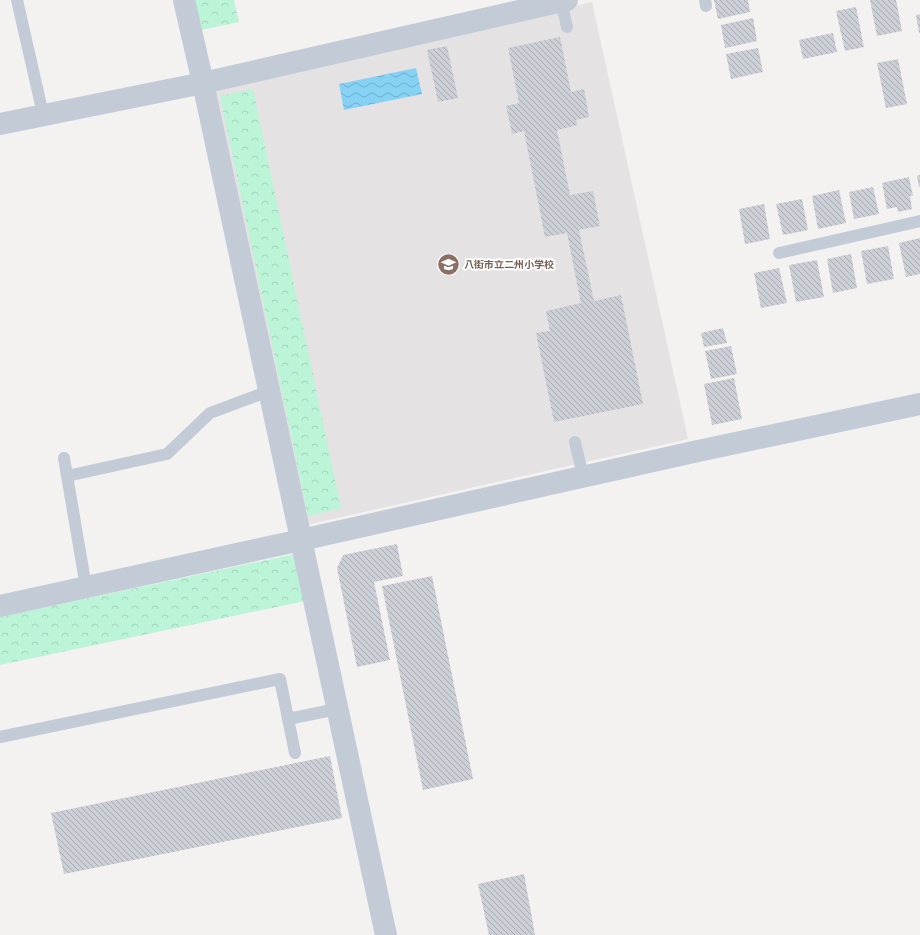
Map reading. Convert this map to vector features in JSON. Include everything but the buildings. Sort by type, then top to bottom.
[{"type":"street","points":[[184,0],[386,935]]},
{"type":"street","points":[[0,124],[43,114],[203,83],[564,1]]},
{"type":"street","points":[[0,606],[583,476],[920,404]]},
{"type":"lane","points":[[17,0],[43,114]]},
{"type":"lane","points":[[564,1],[567,27]]},
{"type":"lane","points":[[778,253],[920,221]]},
{"type":"lane","points":[[67,476],[167,454],[210,413],[269,391]]},
{"type":"lane","points":[[575,442],[583,476]]},
{"type":"lane","points":[[64,458],[86,587]]},
{"type":"lane","points":[[0,737],[280,679],[295,752]]},
{"type":"lane","points":[[288,719],[337,709]]},
{"type":"shaded area","name":"八街市立二州小学校","points":[[592,2],[688,439],[306,525],[210,88]]},
{"type":"green space","points":[[190,0],[234,0],[239,22],[197,31]]},
{"type":"green space","points":[[253,89],[341,508],[308,516],[220,96]]},
{"type":"green space","points":[[295,554],[305,601],[0,665],[0,617]]},
{"type":"water","points":[[416,68],[422,94],[344,110],[339,84]]},
{"type":"place","name":"八街市立二州小学校","points":[[449,264]]}]
